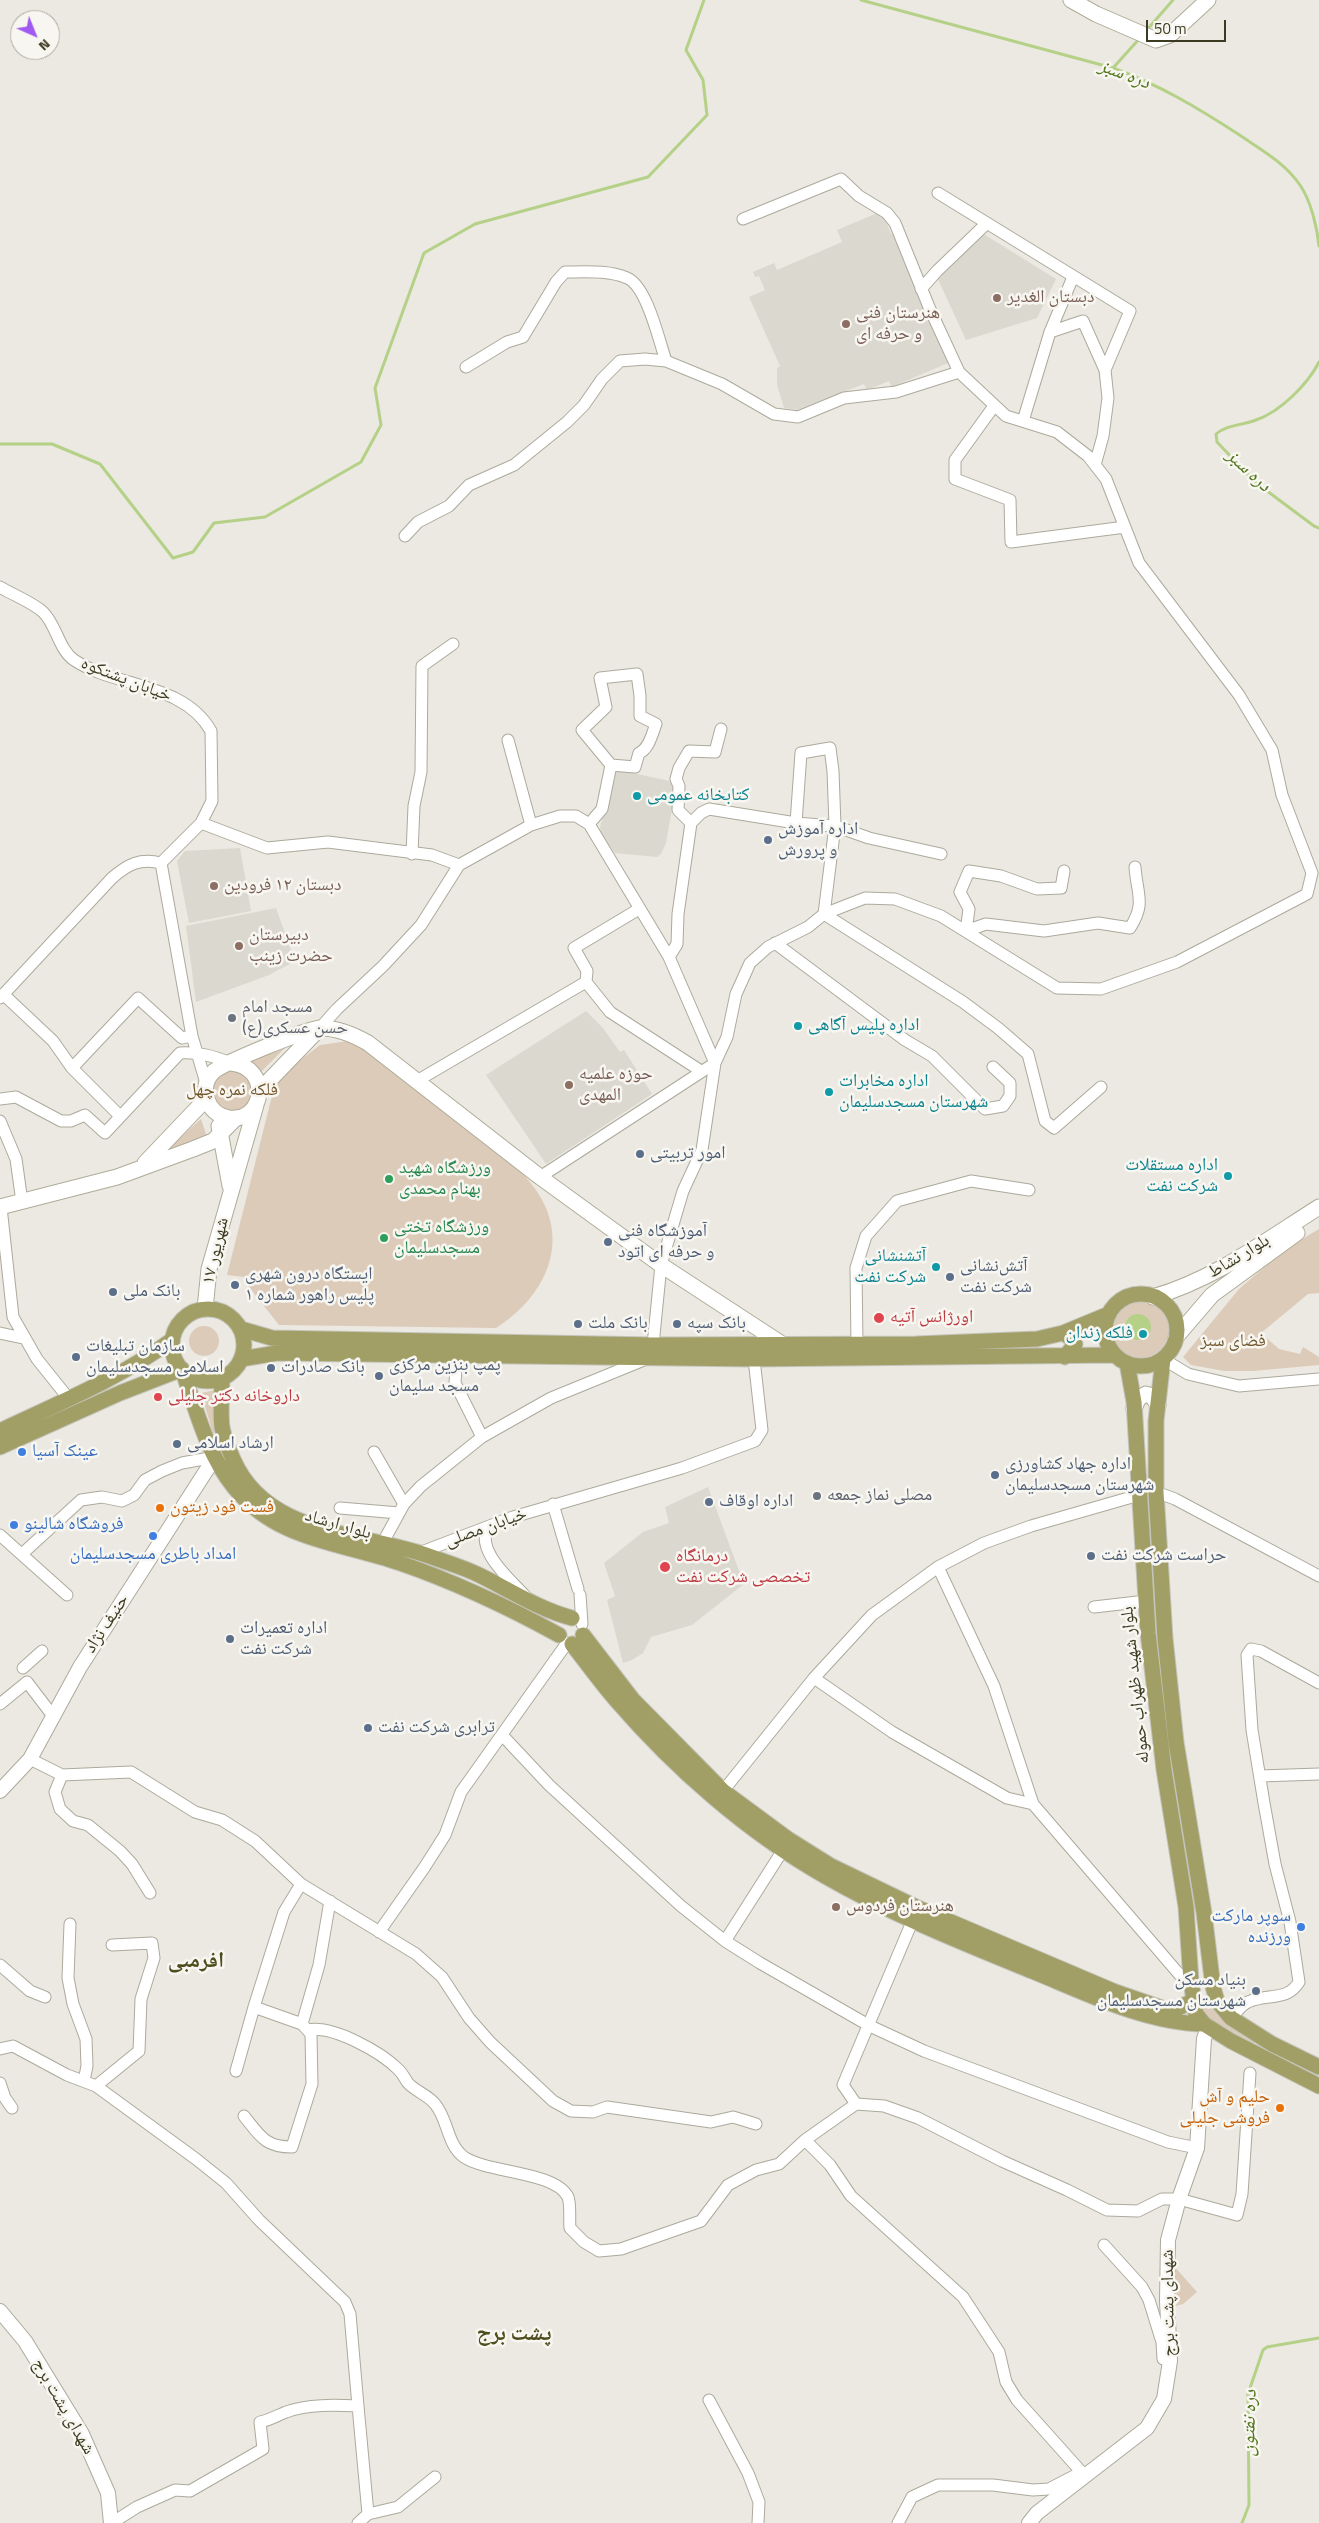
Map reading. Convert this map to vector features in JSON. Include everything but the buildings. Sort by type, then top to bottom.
[{"type":"main road","points":[[1071,0],[1096,14],[1123,24],[1156,40],[1170,35],[1208,0]]},
{"type":"main road","points":[[209,1105],[219,1115],[236,1118],[243,1116],[256,1105],[260,1090],[320,1027]]},
{"type":"main road","points":[[230,1193],[228,1168],[221,1132],[209,1105],[206,1083],[215,1069],[258,1049],[320,1027],[351,1034],[368,1043],[415,1082],[540,1177],[661,1265],[782,1344]]},
{"type":"main road","points":[[230,1063],[239,1064],[254,1074],[260,1090]]},
{"type":"main road","points":[[143,1166],[209,1105]]},
{"type":"main road","name":"۱۷ شهریور","points":[[205,1309],[209,1269],[256,1105]]},
{"type":"main road","points":[[1,1207],[117,1177],[213,1141],[236,1118]]},
{"type":"main road","points":[[207,1143],[228,1168]]},
{"type":"main road","name":"بلوار نشاط","points":[[1153,1296],[1185,1288],[1228,1265],[1319,1207]]},
{"type":"main road","name":"بلوار نشاط","points":[[1176,1337],[1212,1295],[1319,1218]]},
{"type":"main road","points":[[241,1329],[272,1338],[651,1351],[754,1359],[1065,1357],[1121,1359],[1146,1366],[1163,1359],[1176,1337],[1176,1321],[1169,1308],[1153,1296],[1142,1294],[1126,1297],[1119,1301],[1109,1314],[1106,1322],[1106,1339],[1121,1359]]},
{"type":"main road","points":[[205,1309],[226,1313],[235,1320],[241,1329],[244,1344],[241,1359],[230,1373],[222,1378],[201,1380],[182,1370],[173,1351],[172,1340],[176,1328],[183,1319],[193,1312],[205,1309]]},
{"type":"main road","points":[[241,1359],[278,1354],[651,1351],[782,1344],[1037,1339],[1063,1333],[1109,1314]]},
{"type":"main road","points":[[1063,1333],[1074,1340],[1075,1344],[1065,1357]]},
{"type":"main road","points":[[0,1431],[69,1399],[147,1358],[172,1340]]},
{"type":"main road","name":"بلوار شهید ظهراب حموله","points":[[1121,1359],[1134,1409],[1146,1601],[1164,1770],[1186,1907],[1193,2001],[1196,2014],[1210,2027]]},
{"type":"main road","name":"بلوار شهید ظهراب حموله","points":[[1163,1359],[1156,1421],[1156,1492],[1165,1638],[1176,1742],[1204,1912],[1214,1986]]},
{"type":"main road","points":[[0,1446],[120,1393],[182,1370]]},
{"type":"main road","name":"بلوار ارشاد","points":[[182,1370],[214,1457],[234,1487],[272,1521],[296,1534],[402,1556],[420,1553],[477,1574],[530,1603],[573,1633]]},
{"type":"main road","name":"بلوار ارشاد","points":[[222,1378],[222,1426],[226,1442],[236,1467],[246,1483],[274,1508],[296,1521],[382,1544],[402,1556],[491,1600],[573,1633]]},
{"type":"main road","points":[[1134,1409],[1138,1399],[1146,1394],[1152,1396],[1158,1405]]},
{"type":"main road","points":[[573,1633],[720,1795],[783,1850],[824,1876],[912,1922],[1143,2014],[1180,2024],[1210,2027],[1319,2086]]},
{"type":"main road","points":[[720,1795],[831,1866],[918,1908],[1113,1991],[1165,2009],[1176,2010],[1193,2001],[1198,1992],[1214,1986]]},
{"type":"main road","points":[[1191,1981],[1214,1986]]},
{"type":"main road","points":[[1214,1986],[1221,2008],[1230,2017],[1272,2044],[1319,2067]]},
{"type":"street","points":[[382,1544],[402,1508],[421,1486],[482,1437],[550,1398],[651,1351],[661,1265],[683,1191],[702,1150],[715,1063],[727,1037],[736,994],[750,963],[768,947],[808,927],[824,914],[865,898],[895,899],[941,916],[1057,988],[1101,989],[1177,962],[1307,894],[1312,873],[1282,795],[1272,750],[1239,695],[1139,563],[1106,479],[1088,456],[1057,432],[1006,416],[959,372],[921,289],[895,223],[887,213],[859,196],[841,179],[743,219]]},
{"type":"street","points":[[938,192],[1130,311],[1105,370]]},
{"type":"street","points":[[921,289],[987,223]]},
{"type":"street","points":[[466,367],[506,342],[523,337],[556,282],[565,272],[597,272],[628,278],[643,294],[666,361]]},
{"type":"street","points":[[1023,421],[1050,332],[1073,277]]},
{"type":"street","points":[[1050,332],[1083,321],[1105,370],[1108,398],[1103,436],[1095,465]]},
{"type":"street","points":[[405,536],[418,522],[449,506],[469,485],[514,465],[567,422],[584,405],[602,379],[620,361],[645,359],[666,361],[722,384],[774,414],[798,417],[844,398],[896,392],[959,372]]},
{"type":"street","points":[[994,406],[955,460],[955,479],[1010,500],[1011,542],[1125,527]]},
{"type":"street","name":"خیابان پشتکوه","points":[[0,587],[44,612],[72,659],[98,672],[172,696],[206,721],[211,731],[212,801],[201,823],[180,841],[161,862]]},
{"type":"street","points":[[412,854],[414,806],[421,772],[422,666],[453,644]]},
{"type":"street","points":[[637,674],[640,716],[656,724],[644,751],[638,753],[635,767],[611,765],[582,730],[606,707],[600,678],[637,674]]},
{"type":"street","points":[[691,823],[678,810],[680,786],[676,779],[679,768],[689,751],[715,752],[721,729]]},
{"type":"street","points":[[508,740],[531,824]]},
{"type":"street","points":[[796,823],[801,753],[830,748],[833,771],[835,826],[824,914]]},
{"type":"street","points":[[589,824],[602,809],[611,765]]},
{"type":"street","points":[[669,957],[677,944],[678,914],[691,823],[701,813],[709,810],[796,823],[835,826],[870,838],[941,854]]},
{"type":"street","points":[[320,1027],[336,1009],[383,966],[421,925],[459,865],[531,824],[560,816],[576,816],[589,824],[669,957],[715,1063]]},
{"type":"street","points":[[201,823],[268,848],[328,842],[432,855],[459,865]]},
{"type":"street","points":[[120,1116],[72,1068],[53,1041],[1,996],[127,865],[147,860],[161,862],[192,1036],[206,1083]]},
{"type":"street","points":[[966,931],[986,924],[1044,931],[1098,923],[1130,928],[1139,914],[1140,907],[1135,867]]},
{"type":"street","points":[[966,931],[969,909],[960,892],[969,870],[1001,876],[1036,889],[1061,888],[1064,872]]},
{"type":"street","points":[[639,909],[574,948],[587,971],[586,982],[610,1012],[700,1071]]},
{"type":"street","points":[[824,914],[963,1002],[998,1028],[1028,1054],[1045,1121],[1054,1128],[1101,1087]]},
{"type":"street","points":[[775,943],[905,1040],[932,1056],[985,1109],[1003,1106],[1010,1096],[1010,1083],[993,1067]]},
{"type":"street","points":[[415,1082],[586,982]]},
{"type":"street","points":[[72,1068],[138,998],[182,1038],[192,1036]]},
{"type":"street","points":[[0,1099],[16,1097],[61,1121],[71,1121],[85,1115],[105,1133],[180,1053],[197,1052],[215,1056],[230,1063]]},
{"type":"street","points":[[540,1177],[715,1063]]},
{"type":"street","points":[[0,1121],[16,1159],[22,1202]]},
{"type":"street","points":[[857,1344],[856,1268],[866,1236],[898,1201],[971,1181],[1029,1190]]},
{"type":"street","points":[[1,1207],[13,1317],[23,1338],[37,1359],[69,1399]]},
{"type":"street","points":[[0,1333],[23,1338]]},
{"type":"street","points":[[457,1354],[455,1383],[482,1437]]},
{"type":"street","name":"خیابان مصلی","points":[[420,1553],[552,1504],[682,1468],[755,1441],[762,1430],[754,1359]]},
{"type":"street","points":[[1163,1359],[1188,1374],[1239,1386],[1319,1379]]},
{"type":"street","points":[[374,1452],[402,1508]]},
{"type":"street","points":[[22,1554],[81,1500],[102,1497],[122,1501],[134,1495],[145,1480],[162,1471],[182,1463],[214,1457]]},
{"type":"street","name":"حنیف نژاد","points":[[0,1790],[30,1759],[80,1666],[214,1457]]},
{"type":"street","points":[[1156,1492],[1175,1499],[1319,1576]]},
{"type":"street","points":[[720,1795],[814,1678],[872,1615],[938,1567],[984,1543],[1031,1526],[1139,1495]]},
{"type":"street","points":[[379,1932],[445,1835],[461,1792],[573,1633],[579,1592],[552,1504]]},
{"type":"street","points":[[340,1508],[402,1508]]},
{"type":"street","points":[[488,1527],[484,1535],[485,1544],[492,1558],[530,1603]]},
{"type":"street","points":[[0,1535],[67,1595]]},
{"type":"street","points":[[938,1567],[994,1686],[1034,1804],[1185,1981],[1191,1981]]},
{"type":"street","points":[[1094,1607],[1146,1601]]},
{"type":"street","points":[[1230,2017],[1249,2002],[1284,1996],[1294,1990],[1299,1982],[1290,1922],[1276,1864],[1252,1730],[1247,1655],[1251,1649],[1261,1651],[1319,1683]]},
{"type":"street","points":[[23,1668],[42,1651]]},
{"type":"street","points":[[814,1678],[892,1732],[1007,1798],[1034,1804]]},
{"type":"street","points":[[0,1704],[27,1682],[53,1716]]},
{"type":"street","points":[[502,1736],[549,1785],[681,1906],[725,1941],[760,1964],[870,2026],[924,2051],[1168,2142],[1197,2148]]},
{"type":"street","points":[[30,1759],[62,1775],[131,1772],[194,1812],[222,1820],[255,1841],[301,1884],[416,1954],[442,1977],[469,2018],[490,2042],[554,2101],[571,2111],[593,2112],[607,2107],[711,2122],[733,2117],[756,2124]]},
{"type":"street","points":[[1260,1776],[1319,1774]]},
{"type":"street","points":[[62,1775],[55,1792],[60,1809],[73,1822],[88,1825],[120,1851],[132,1864],[150,1892]]},
{"type":"street","points":[[725,1941],[783,1850]]},
{"type":"street","points":[[236,2071],[284,1912],[301,1884]]},
{"type":"street","points":[[305,2027],[319,1966],[330,1901]]},
{"type":"street","points":[[856,2104],[844,2085],[912,1922]]},
{"type":"street","points":[[70,1924],[68,1978],[73,2004],[86,2039],[87,2066],[84,2082]]},
{"type":"street","points":[[96,2086],[139,2051],[142,2000],[154,1958],[152,1943],[112,1945]]},
{"type":"street","points":[[0,1965],[30,1992],[45,1997]]},
{"type":"street","points":[[254,2007],[305,2027],[318,2028],[352,2039],[381,2055],[401,2071],[408,2083],[435,2103],[445,2120],[452,2140],[462,2156],[477,2164],[512,2170],[562,2188],[569,2200],[570,2228],[584,2242],[599,2250],[621,2249],[701,2221],[728,2184],[756,2170],[779,2164],[805,2140],[856,2104],[884,2106],[918,2118],[1002,2161],[1107,2210],[1138,2211],[1162,2199],[1178,2199],[1237,2215],[1242,2194],[1250,2073]]},
{"type":"street","points":[[244,2116],[262,2138],[276,2147],[292,2146],[312,2084],[311,2034],[305,2027]]},
{"type":"street","name":"شهدای پشت برج","points":[[1029,2523],[1037,2513],[1081,2476],[1146,2428],[1164,2400],[1170,2372],[1167,2301],[1171,2260],[1168,2240],[1178,2199],[1197,2148],[1204,2039],[1210,2027]]},
{"type":"street","points":[[0,2049],[13,2046],[67,2075],[96,2086],[181,2148],[226,2184],[259,2220],[346,2302],[350,2314],[368,2514]]},
{"type":"street","points":[[0,2082],[5,2098],[12,2108]]},
{"type":"street","points":[[805,2140],[830,2165],[851,2196],[963,2297],[999,2352],[1006,2382],[1017,2400],[1081,2476],[1049,2489],[1033,2490],[993,2485],[938,2485],[912,2497],[898,2523]]},
{"type":"street","points":[[1104,2245],[1142,2287],[1149,2300],[1164,2353],[1157,2412]]},
{"type":"street","name":"شهدای پشت برج","points":[[0,2311],[25,2341],[82,2434],[108,2493],[114,2518]]},
{"type":"street","points":[[709,2400],[748,2473],[759,2502],[758,2523]]},
{"type":"street","points":[[114,2518],[175,2490],[190,2491],[263,2450],[260,2422],[271,2420],[286,2412],[331,2405],[358,2406]]},
{"type":"street","points":[[358,2523],[368,2514],[398,2507],[435,2477]]},
{"type":"shaded area","name":"هنرستان فنی و حرفه ای","points":[[882,211],[891,234],[896,234],[948,363],[892,387],[889,381],[867,390],[864,384],[797,410],[784,408],[777,385],[777,368],[780,366],[749,297],[765,290],[759,276],[755,277],[753,272],[774,263],[777,270],[842,242],[837,230]]},
{"type":"shaded area","name":"دبستان الغدیر","points":[[982,233],[1056,279],[1037,318],[966,340],[936,275]]},
{"type":"shaded area","points":[[614,769],[670,781],[676,786],[666,843],[661,854],[657,857],[615,853],[601,834],[600,828]]},
{"type":"shaded area","name":"دبستان ۱۲ فرودین","points":[[240,848],[251,911],[189,923],[177,861],[185,851]]},
{"type":"shaded area","name":"دبیرستان حضرت زینب","points":[[276,908],[295,961],[269,975],[196,1002],[186,926]]},
{"type":"shaded area","name":"حوزه علمیه المهدی","points":[[586,1011],[603,1028],[620,1052],[624,1050],[652,1094],[546,1164],[486,1075]]},
{"type":"shaded area","points":[[1138,1314],[1147,1318],[1151,1327],[1147,1336],[1138,1340],[1129,1336],[1125,1327],[1129,1318]]},
{"type":"shaded area","points":[[708,1487],[744,1584],[692,1625],[651,1637],[643,1653],[623,1663],[607,1600],[615,1596],[604,1563],[643,1532],[669,1523],[665,1507]]},
{"type":"green space","name":"ورزشگاه شهید بهنام محمدی","points":[[348,1041],[361,1045],[505,1157],[529,1181],[547,1210],[552,1229],[552,1248],[548,1267],[540,1284],[528,1301],[496,1328],[279,1325],[245,1282],[244,1277],[227,1275],[274,1088],[294,1065],[320,1045]]},
{"type":"green space","points":[[290,1043],[261,1072],[250,1059]]},
{"type":"green space","name":"فلکه نمره چهل","points":[[236,1068],[253,1081],[252,1103],[233,1114],[213,1104],[212,1083],[217,1076]]},
{"type":"green space","points":[[201,1119],[207,1137],[171,1150],[169,1147]]},
{"type":"green space","name":"فضای سبز","points":[[1319,1229],[1319,1293],[1308,1294],[1261,1333],[1279,1349],[1300,1354],[1303,1347],[1319,1357],[1319,1365],[1253,1371],[1224,1371],[1191,1365],[1183,1357],[1239,1289],[1284,1250]]},
{"type":"green space","points":[[1134,1300],[1146,1300],[1161,1308],[1169,1323],[1169,1335],[1161,1350],[1146,1358],[1134,1358],[1119,1350],[1111,1335],[1111,1323],[1119,1308]]},
{"type":"green space","points":[[204,1326],[215,1330],[219,1341],[215,1352],[204,1356],[193,1352],[189,1341],[193,1330]]},
{"type":"green space","points":[[215,1390],[217,1432],[213,1433],[201,1393]]},
{"type":"green space","points":[[1209,2005],[1242,2035],[1254,2042],[1254,2045],[1202,2015],[1204,2009]]},
{"type":"green space","points":[[1173,2265],[1197,2292],[1183,2304],[1176,2306],[1173,2305]]},
{"type":"waterway","points":[[0,444],[52,444],[100,464],[173,558],[193,552],[214,523],[265,517],[361,462],[381,425],[375,388],[424,253],[475,224],[648,177],[707,115],[703,80],[686,50],[704,0]]},
{"type":"waterway","name":"دره سبز","points":[[861,0],[1113,68],[1146,81],[1177,97],[1238,134],[1287,169],[1304,191],[1315,223],[1319,246]]},
{"type":"waterway","points":[[1145,32],[1173,0]]},
{"type":"waterway","points":[[1113,68],[1140,38]]},
{"type":"waterway","name":"دره سبز","points":[[1319,362],[1301,388],[1274,411],[1256,420],[1230,427],[1216,434],[1217,442],[1255,482],[1319,528]]},
{"type":"waterway","name":"دره نفتون","points":[[1242,2523],[1249,2505],[1248,2394],[1263,2350],[1267,2347],[1319,2338]]},
{"type":"place","name":"دبستان الغدیر","points":[[997,298]]},
{"type":"place","name":"هنرستان فنی و حرفه ای","points":[[846,324]]},
{"type":"place","name":"کتابخانه عمومی","points":[[637,796]]},
{"type":"place","name":"اداره آموزش و پرورش","points":[[768,840]]},
{"type":"place","name":"دبستان ۱۲ فرودین","points":[[214,886]]},
{"type":"place","name":"دبیرستان حضرت زینب","points":[[239,946]]},
{"type":"place","name":"مسجد امام حسن عسکری(ع)","points":[[232,1018]]},
{"type":"place","name":"اداره پلیس آگاهی","points":[[798,1026]]},
{"type":"place","name":"حوزه علمیه المهدی","points":[[569,1085]]},
{"type":"place","name":"اداره مخابرات شهرستان مسجدسلیمان","points":[[829,1092]]},
{"type":"place","name":"امور تربیتی","points":[[640,1154]]},
{"type":"place","name":"اداره مستقلات شرکت نفت","points":[[1228,1176]]},
{"type":"place","name":"ورزشگاه شهید بهنام محمدی","points":[[389,1179]]},
{"type":"place","name":"ورزشگاه تختی مسجدسلیمان","points":[[384,1238]]},
{"type":"place","name":"آموزشگاه فنی و حرفه ای اتود","points":[[608,1242]]},
{"type":"place","name":"آتشنشانی شرکت نفت","points":[[936,1267]]},
{"type":"place","name":"آتش‌نشانی شرکت نفت","points":[[950,1277]]},
{"type":"place","name":"ایستگاه درون شهری پلیس راهور شماره ۱","points":[[235,1285]]},
{"type":"place","name":"بانک ملی","points":[[113,1292]]},
{"type":"place","name":"اورژانس آتیه","points":[[879,1318]]},
{"type":"place","name":"بانک ملت","points":[[578,1324]]},
{"type":"place","name":"بانک سپه","points":[[677,1324]]},
{"type":"place","name":"فلکه زندان","points":[[1143,1334]]},
{"type":"place","name":"سازمان تبلیغات اسلامی مسجدسلیمان","points":[[76,1357]]},
{"type":"place","name":"بانک صادرات","points":[[271,1368]]},
{"type":"place","name":"پمپ بنزین مرکزی مسجد سلیمان","points":[[379,1376]]},
{"type":"place","name":"داروخانه دکتر جلیلی","points":[[158,1397]]},
{"type":"place","name":"ارشاد اسلامی","points":[[177,1444]]},
{"type":"place","name":"عینک آسیا","points":[[22,1452]]},
{"type":"place","name":"اداره جهاد کشاورزی شهرستان مسجدسلیمان","points":[[995,1475]]},
{"type":"place","name":"مصلی نماز جمعه","points":[[817,1496]]},
{"type":"place","name":"اداره اوقاف","points":[[709,1502]]},
{"type":"place","name":"فست فود زیتون","points":[[160,1508]]},
{"type":"place","name":"فروشگاه شالینو","points":[[14,1525]]},
{"type":"place","name":"امداد باطری مسجدسلیمان","points":[[153,1536]]},
{"type":"place","name":"حراست شرکت نفت","points":[[1091,1556]]},
{"type":"place","name":"درمانگاه تخصصی شرکت نفت","points":[[665,1567]]},
{"type":"place","name":"اداره تعمیرات شرکت نفت","points":[[230,1639]]},
{"type":"place","name":"ترابری شرکت نفت","points":[[368,1728]]},
{"type":"place","name":"هنرستان فردوس","points":[[836,1907]]},
{"type":"place","name":"سوپر مارکت ورزنده","points":[[1301,1927]]},
{"type":"place","name":"بنیاد مسکن شهرستان مسجدسلیمان","points":[[1256,1991]]},
{"type":"place","name":"حلیم و آش فروشی جلیلی","points":[[1280,2108]]},
{"type":"district","name":"افرمبی","points":[[196,1962]]},
{"type":"district","name":"پشت برج","points":[[514,2335]]}]
